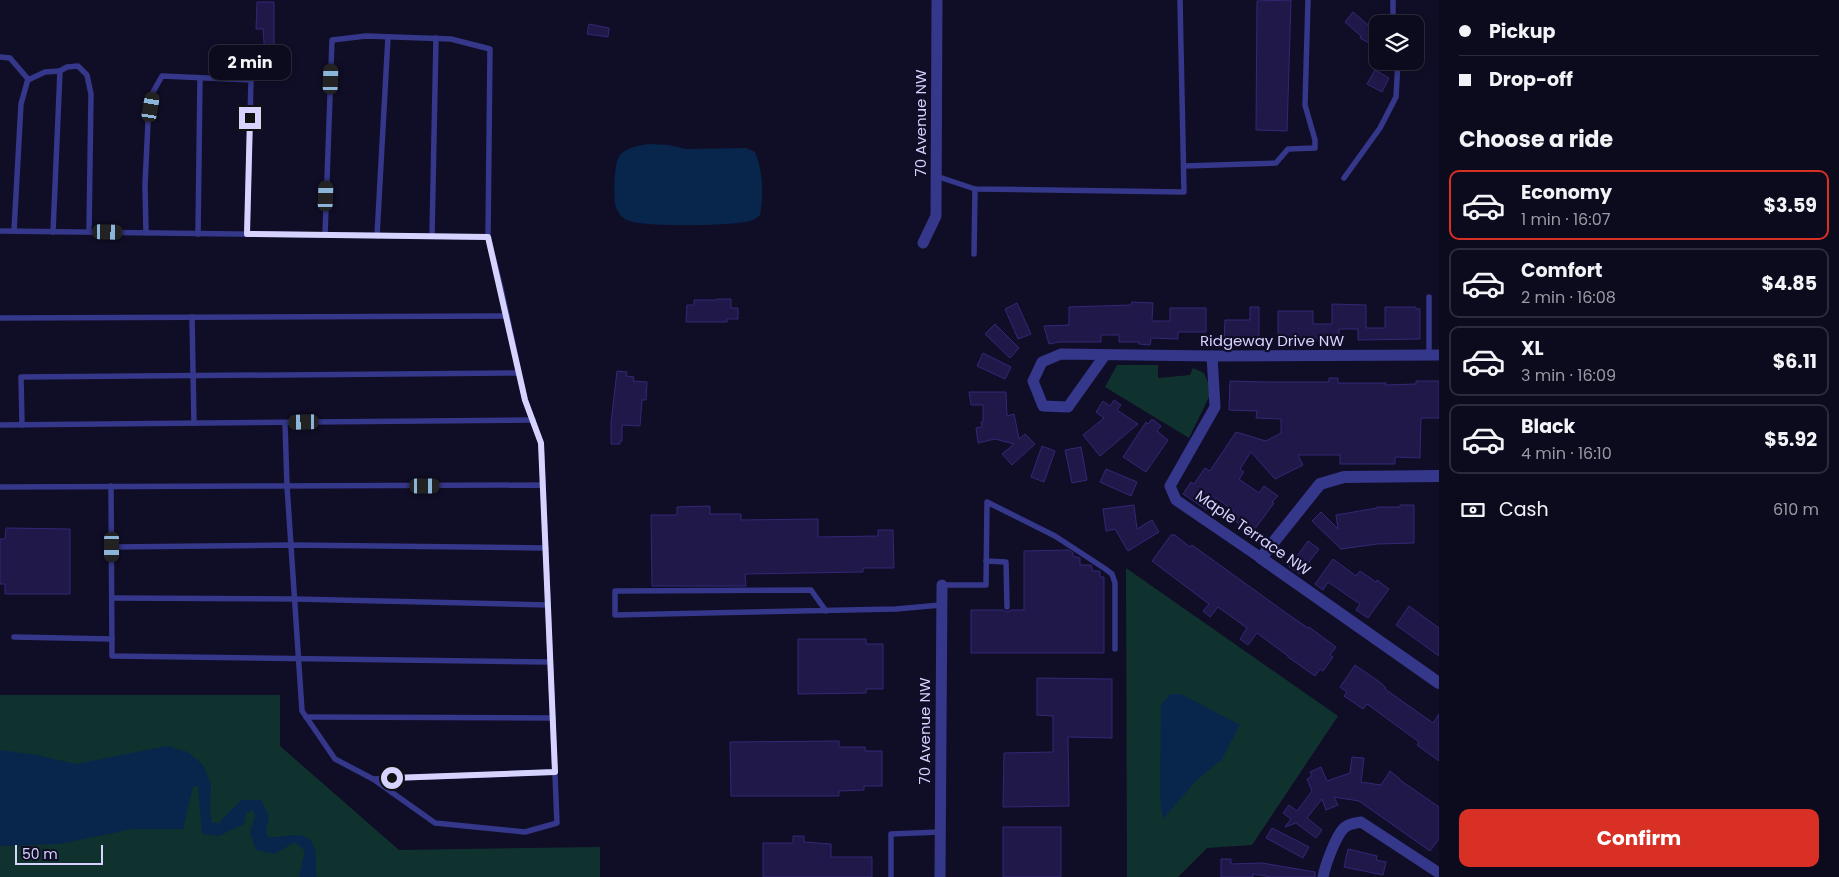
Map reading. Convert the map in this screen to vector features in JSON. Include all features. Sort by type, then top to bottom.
[{"type":"street","name":"70 Avenue NW","points":[[923,243],[936,216],[937,0]]},
{"type":"street","name":"Ridgeway Drive NW","points":[[1104,355],[1068,407],[1043,406],[1034,382],[1042,362],[1061,354],[1212,356],[1434,355]]},
{"type":"street","name":"Maple Terrace NW","points":[[1212,356],[1215,407],[1170,486],[1176,500],[1439,683]]},
{"type":"street","points":[[1260,558],[1320,484],[1344,477],[1439,476]]},
{"type":"street","name":"70 Avenue NW","points":[[940,877],[942,585]]},
{"type":"street","points":[[1323,877],[1326,864],[1343,829],[1353,823],[1361,822],[1439,873]]},
{"type":"lane","points":[[936,176],[975,189],[1184,192],[1180,0]]},
{"type":"lane","points":[[1184,166],[1276,163],[1288,149],[1315,148],[1315,140],[1305,105],[1308,0]]},
{"type":"lane","points":[[1392,0],[1393,15]]},
{"type":"lane","points":[[285,423],[298,658],[302,711],[306,717],[335,759],[374,779],[435,824],[525,832],[557,823],[541,443],[525,400],[488,237],[490,49],[451,39],[436,38],[366,36],[332,40],[325,235]]},
{"type":"lane","points":[[377,236],[388,37]]},
{"type":"lane","points":[[432,236],[436,38]]},
{"type":"lane","points":[[0,57],[10,58],[28,80]]},
{"type":"lane","points":[[14,231],[21,104],[28,80],[45,72],[60,71],[67,67],[78,66],[87,75],[91,94],[89,232]]},
{"type":"lane","points":[[1344,178],[1380,128],[1396,98],[1398,70]]},
{"type":"lane","points":[[53,232],[60,71]]},
{"type":"lane","points":[[146,233],[145,184],[148,122],[153,92],[162,76],[251,80],[247,234]]},
{"type":"lane","points":[[198,234],[200,78]]},
{"type":"lane","points":[[974,254],[975,189]]},
{"type":"lane","points":[[0,231],[488,237]]},
{"type":"lane","points":[[1429,297],[1434,355]]},
{"type":"lane","points":[[0,318],[507,316]]},
{"type":"lane","points":[[192,317],[194,423]]},
{"type":"lane","points":[[22,425],[21,377],[519,373]]},
{"type":"lane","points":[[0,425],[533,420]]},
{"type":"lane","points":[[0,487],[543,485]]},
{"type":"lane","points":[[111,486],[112,656],[550,662]]},
{"type":"lane","points":[[942,585],[986,585],[987,502],[1055,536],[1112,574],[1115,584],[1116,648]]},
{"type":"lane","points":[[112,547],[291,545],[546,548]]},
{"type":"lane","points":[[986,561],[1006,562],[1007,607]]},
{"type":"lane","points":[[826,611],[811,590],[615,591],[615,615],[826,611],[896,609],[941,605]]},
{"type":"lane","points":[[112,598],[294,599],[548,605]]},
{"type":"lane","points":[[14,637],[112,639]]},
{"type":"lane","points":[[306,717],[553,718]]},
{"type":"lane","points":[[374,779],[555,772]]},
{"type":"lane","points":[[891,877],[891,834],[940,832]]},
{"type":"green space","points":[[1117,365],[1158,365],[1158,378],[1190,375],[1193,368],[1204,373],[1209,385],[1210,395],[1189,438],[1105,387]]},
{"type":"green space","points":[[1126,568],[1338,716],[1252,845],[1207,848],[1178,877],[1127,877]]},
{"type":"green space","points":[[0,695],[280,695],[280,746],[399,850],[600,847],[600,877],[0,877]]},
{"type":"water","points":[[648,144],[669,145],[686,149],[746,148],[755,152],[760,167],[762,183],[760,215],[750,221],[740,223],[706,225],[647,224],[633,222],[624,218],[617,210],[615,203],[616,165],[623,152],[636,146]]},
{"type":"water","points":[[1170,694],[1181,694],[1240,725],[1222,759],[1195,782],[1163,819],[1160,797],[1161,705]]},
{"type":"water","points":[[167,746],[188,752],[203,765],[211,784],[210,812],[212,823],[219,823],[242,800],[261,800],[269,816],[266,832],[268,837],[295,835],[308,838],[316,853],[317,877],[299,877],[305,851],[295,842],[275,854],[256,850],[250,833],[255,816],[253,810],[246,813],[244,824],[219,836],[202,834],[198,786],[193,787],[183,829],[132,829],[60,844],[0,846],[0,750],[36,755],[76,764]]},
{"type":"building","points":[[1291,0],[1287,131],[1256,130],[1257,1]]},
{"type":"building","points":[[257,2],[274,2],[274,55],[265,55],[263,29],[256,29]]},
{"type":"building","points":[[1353,12],[1369,26],[1369,43],[1360,38],[1361,36],[1345,22]]},
{"type":"building","points":[[589,24],[609,28],[608,37],[587,34]]},
{"type":"building","points":[[1375,70],[1389,78],[1382,92],[1367,84]]},
{"type":"building","points":[[731,299],[731,308],[738,308],[738,319],[727,319],[727,322],[686,322],[687,305],[694,305],[694,300]]},
{"type":"building","points":[[1132,302],[1153,303],[1152,321],[1170,321],[1170,308],[1206,308],[1206,332],[1178,332],[1178,339],[1151,338],[1150,345],[1139,344],[1139,342],[1119,342],[1119,335],[1101,335],[1101,342],[1059,342],[1049,344],[1044,326],[1069,325],[1069,307],[1131,305]]},
{"type":"building","points":[[1017,303],[1031,334],[1018,339],[1005,309]]},
{"type":"building","points":[[1332,304],[1366,305],[1366,328],[1385,328],[1385,307],[1416,307],[1416,309],[1420,309],[1420,339],[1358,340],[1358,329],[1339,329],[1339,341],[1325,341],[1325,338],[1278,338],[1278,311],[1313,311],[1313,324],[1332,324]]},
{"type":"building","points":[[1250,307],[1259,307],[1259,343],[1224,343],[1225,320],[1250,320]]},
{"type":"building","points":[[995,324],[1019,348],[1010,358],[985,334]]},
{"type":"building","points":[[983,353],[1011,367],[1005,379],[977,366]]},
{"type":"building","points":[[617,371],[627,372],[626,376],[634,377],[633,381],[647,382],[646,400],[642,400],[640,426],[622,425],[622,441],[620,441],[620,444],[611,444],[611,423]]},
{"type":"building","points":[[1329,378],[1338,378],[1338,383],[1386,383],[1385,385],[1416,384],[1416,381],[1439,381],[1439,418],[1421,418],[1420,458],[1395,457],[1395,464],[1340,464],[1340,455],[1298,455],[1303,465],[1275,479],[1251,452],[1240,469],[1244,472],[1239,479],[1259,493],[1264,486],[1278,496],[1252,533],[1230,517],[1234,511],[1216,498],[1207,510],[1183,494],[1191,482],[1194,484],[1205,468],[1210,471],[1236,432],[1266,441],[1281,433],[1281,419],[1256,418],[1257,411],[1229,410],[1230,381],[1329,382]]},
{"type":"building","points":[[969,392],[1006,392],[1007,416],[1014,414],[1019,439],[1025,434],[1035,444],[1012,465],[1002,454],[1014,444],[995,439],[978,443],[976,428],[982,427],[983,405],[971,405]]},
{"type":"building","points":[[1114,400],[1121,405],[1117,410],[1138,424],[1100,456],[1083,435],[1104,418],[1096,412],[1103,401],[1110,406]]},
{"type":"building","points":[[1152,419],[1161,426],[1157,431],[1168,440],[1146,472],[1123,457],[1146,422],[1148,424]]},
{"type":"building","points":[[1042,446],[1055,451],[1044,482],[1031,477]]},
{"type":"building","points":[[1081,447],[1087,480],[1072,483],[1065,450]]},
{"type":"building","points":[[1106,469],[1137,482],[1131,496],[1100,482]]},
{"type":"building","points":[[1134,505],[1137,529],[1152,520],[1159,532],[1128,551],[1115,529],[1106,531],[1103,509]]},
{"type":"building","points":[[1400,505],[1414,505],[1414,543],[1377,544],[1341,549],[1312,521],[1321,512],[1338,529],[1336,515],[1377,507],[1400,507]]},
{"type":"building","points":[[710,506],[710,514],[741,514],[741,520],[818,519],[818,537],[878,536],[878,530],[893,530],[894,568],[863,568],[863,572],[745,574],[746,586],[652,586],[651,515],[677,515],[677,507]]},
{"type":"building","points":[[6,528],[70,529],[70,594],[5,594],[5,584],[0,584],[0,539],[5,539]]},
{"type":"building","points":[[1171,535],[1175,535],[1190,547],[1192,545],[1336,647],[1330,655],[1333,657],[1323,671],[1320,669],[1315,676],[1257,633],[1248,645],[1240,639],[1247,628],[1218,607],[1210,617],[1203,611],[1209,604],[1152,561]]},
{"type":"building","points":[[1308,541],[1319,549],[1300,574],[1289,567]]},
{"type":"building","points":[[1069,550],[1073,553],[1073,556],[1080,558],[1080,565],[1091,565],[1093,571],[1100,571],[1100,577],[1104,577],[1104,653],[971,653],[971,610],[1003,610],[1007,612],[1011,610],[1024,610],[1024,551]]},
{"type":"building","points":[[1333,559],[1356,576],[1360,571],[1389,589],[1368,618],[1356,610],[1360,604],[1328,582],[1323,590],[1315,584]]},
{"type":"building","points":[[1409,606],[1439,628],[1439,656],[1396,625]]},
{"type":"building","points":[[798,639],[866,639],[866,644],[883,644],[883,689],[866,689],[866,693],[798,694]]},
{"type":"building","points":[[1355,665],[1433,723],[1439,714],[1439,761],[1417,745],[1419,742],[1367,704],[1363,709],[1344,696],[1347,692],[1340,687]]},
{"type":"building","points":[[1037,678],[1112,679],[1112,738],[1068,737],[1069,806],[1003,807],[1004,753],[1053,752],[1053,716],[1037,715]]},
{"type":"building","points":[[839,741],[839,747],[865,747],[865,751],[882,751],[882,786],[864,786],[864,790],[839,791],[839,796],[731,796],[730,742]]},
{"type":"building","points":[[1352,757],[1364,758],[1361,782],[1381,785],[1390,771],[1439,807],[1439,839],[1430,851],[1359,801],[1334,797],[1338,805],[1326,810],[1322,799],[1307,818],[1322,830],[1316,838],[1296,823],[1285,827],[1291,819],[1283,813],[1289,805],[1297,811],[1312,791],[1307,779],[1312,776],[1310,772],[1321,767],[1327,781],[1350,773]]},
{"type":"building","points":[[1003,827],[1061,827],[1061,877],[1003,877]]},
{"type":"building","points":[[1272,828],[1309,847],[1303,858],[1266,838]]},
{"type":"building","points":[[793,836],[804,836],[804,842],[831,844],[831,857],[872,857],[872,877],[763,877],[763,843],[793,843]]},
{"type":"building","points":[[1348,849],[1377,856],[1376,860],[1386,862],[1383,875],[1344,867]]},
{"type":"building","points":[[1221,859],[1231,859],[1231,864],[1262,863],[1315,872],[1315,877],[1271,877],[1253,874],[1253,877],[1221,877]]},
{"type":"route","points":[[250,118],[247,234],[488,237],[525,400],[541,443],[555,772],[392,778]]}]
